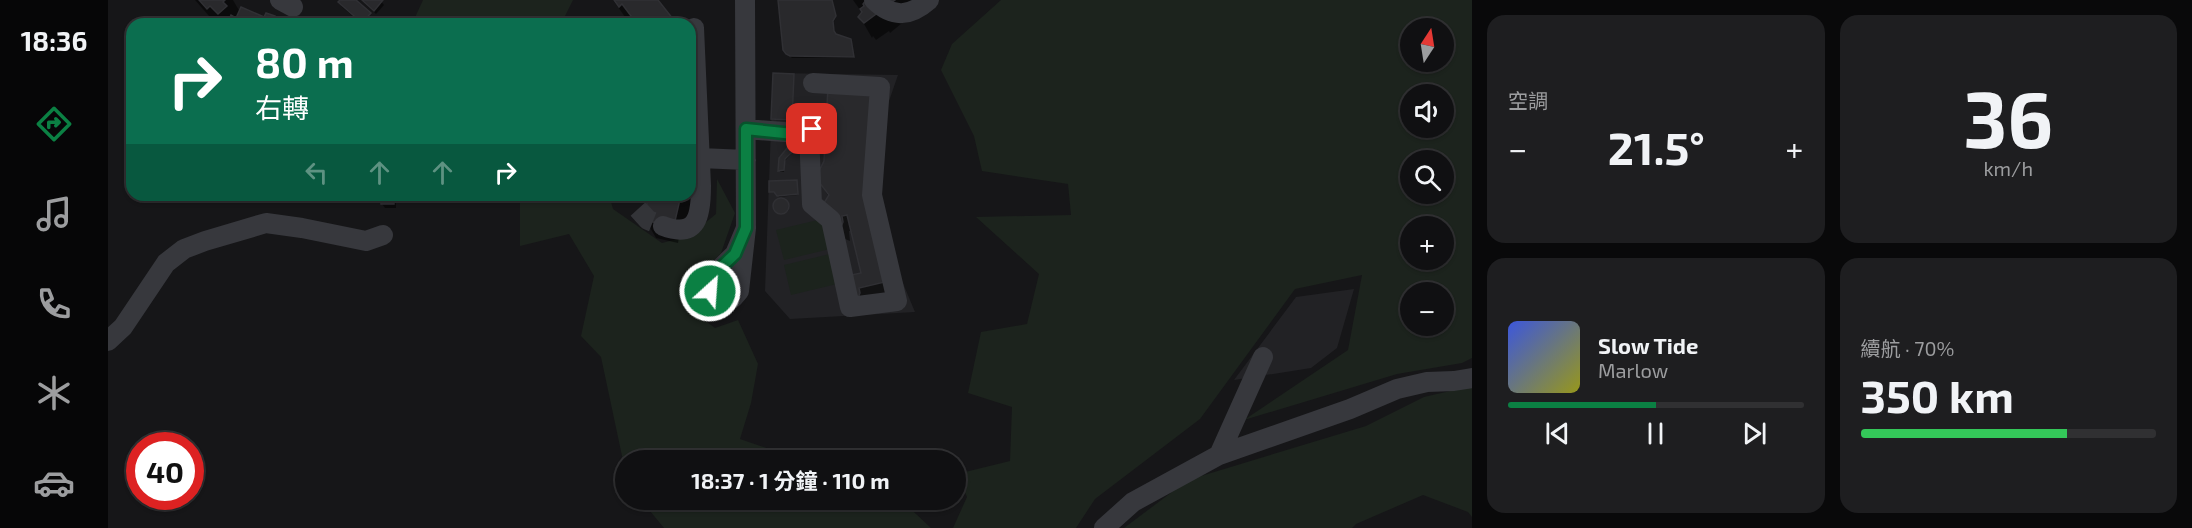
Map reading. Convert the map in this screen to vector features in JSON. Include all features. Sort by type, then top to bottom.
[{"type":"street","points":[[745,0],[746,228]]},
{"type":"street","points":[[874,0],[885,8],[900,14],[919,9],[929,0]]},
{"type":"street","points":[[663,226],[681,231],[693,226],[697,220],[701,199],[696,71]]},
{"type":"street","points":[[746,129],[811,124],[812,204],[831,220],[850,307],[897,301],[873,195],[880,87],[813,83]]},
{"type":"street","points":[[700,158],[746,160]]},
{"type":"street","points":[[108,342],[123,327],[166,263],[184,249],[205,240],[266,223],[366,241],[383,235]]},
{"type":"street","points":[[1219,455],[1263,357]]},
{"type":"street","points":[[1104,528],[1133,501],[1219,455],[1350,409],[1397,389],[1427,382],[1472,378]]},
{"type":"shaded area","points":[[423,0],[573,0],[564,18],[415,18]]},
{"type":"shaded area","points":[[1001,0],[1472,0],[1472,358],[1462,363],[1397,374],[1244,420],[1348,350],[1362,275],[1295,289],[1200,419],[1095,499],[1076,528],[953,528],[961,510],[966,510],[966,472],[1010,461],[1012,407],[968,393],[981,332],[1027,324],[1039,274],[976,217],[1071,215],[1068,184],[982,171],[974,136],[941,70],[952,44]]},
{"type":"shaded area","points":[[773,73],[898,75],[879,130],[877,189],[890,252],[915,312],[790,319],[765,291]]},
{"type":"shaded area","points":[[717,179],[735,213],[721,253],[696,278],[691,310],[715,328],[738,320],[758,364],[751,403],[740,439],[772,450],[621,450],[601,357],[581,336],[594,276],[569,234],[520,246],[520,201],[611,201],[613,209],[662,243],[689,236],[716,214]]},
{"type":"shaded area","points":[[826,218],[834,248],[784,260],[776,230]]},
{"type":"shaded area","points":[[834,253],[841,283],[791,295],[784,265]]},
{"type":"shaded area","points":[[1354,289],[1337,348],[1311,368],[1234,380],[1296,297]]},
{"type":"shaded area","points":[[1472,386],[1472,517],[1468,512],[1423,495],[1356,524],[1352,528],[1124,528],[1188,480],[1366,426],[1424,397]]},
{"type":"shaded area","points":[[649,510],[912,510],[931,528],[664,528]]},
{"type":"building","points":[[199,0],[225,0],[223,2],[227,6],[218,14],[210,6],[207,9]]},
{"type":"building","points":[[356,0],[371,13],[366,18],[356,18],[338,2]]},
{"type":"building","points":[[362,0],[383,0],[374,11]]},
{"type":"building","points":[[614,0],[658,0],[672,18],[632,18],[622,4],[619,7]]},
{"type":"building","points":[[778,0],[832,0],[836,16],[833,21],[834,31],[836,34],[851,39],[854,57],[790,56],[786,54],[783,50]]},
{"type":"building","points":[[866,0],[895,0],[864,23],[858,17]]},
{"type":"building","points":[[241,7],[264,17],[266,13],[275,16],[274,18],[236,18]]},
{"type":"building","points":[[773,73],[794,74],[792,120],[771,119]]},
{"type":"building","points":[[828,87],[871,89],[889,281],[859,288],[858,298],[847,276],[861,273],[847,215],[842,216],[841,227],[824,203],[829,195],[819,182],[819,171],[824,161]]},
{"type":"building","points":[[787,148],[792,152],[785,159],[784,170],[778,171],[779,158]]},
{"type":"building","points":[[797,180],[798,194],[777,196],[774,192],[769,192],[769,181]]},
{"type":"building","points":[[778,198],[784,198],[789,206],[787,212],[778,214],[773,209],[773,203]]},
{"type":"building","points":[[381,201],[394,201],[394,204],[381,204]]},
{"type":"building","points":[[648,201],[680,201],[675,221],[667,225],[643,220]]},
{"type":"tunnel","points":[[638,209],[648,220],[663,226]]},
{"type":"route","points":[[710,291],[708,282],[712,274],[735,254],[746,228],[746,129],[803,135],[809,134],[812,129]]}]
